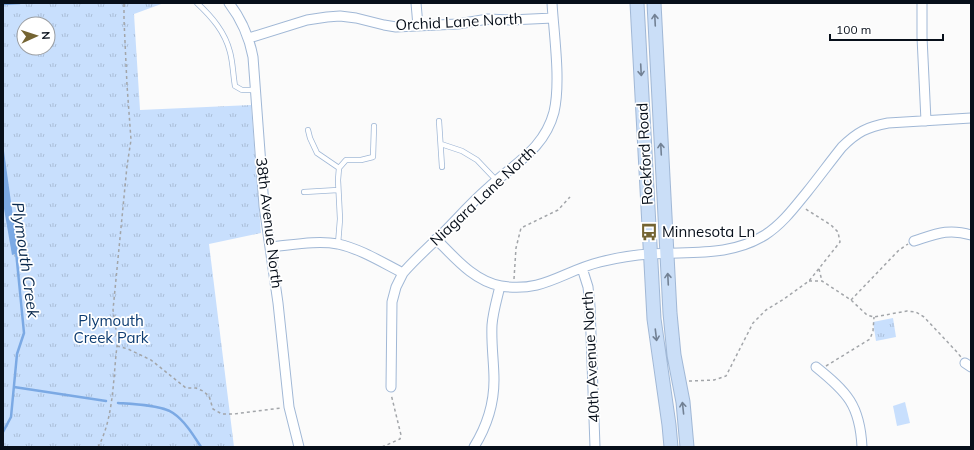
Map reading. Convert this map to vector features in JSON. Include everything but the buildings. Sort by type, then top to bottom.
[{"type":"main road","name":"Rockford Road","points":[[637,3],[654,320],[670,425],[671,447]]},
{"type":"main road","name":"Rockford Road","points":[[654,3],[670,313],[674,355],[683,402],[688,447]]},
{"type":"street","name":"38th Avenue North","points":[[229,3],[238,15],[249,38],[253,57],[264,206],[278,303],[289,407],[299,447]]},
{"type":"street","points":[[416,3],[418,26]]},
{"type":"street","points":[[552,3],[553,18]]},
{"type":"street","points":[[922,3],[926,121]]},
{"type":"street","name":"Orchid Lane North","points":[[249,38],[307,20],[340,16],[396,27],[458,24],[488,19],[510,20],[553,18]]},
{"type":"street","name":"Niagara Lane North","points":[[403,273],[496,180],[528,155],[539,143],[547,129],[557,99],[553,18]]},
{"type":"street","points":[[436,240],[471,273],[500,286],[520,288],[537,286],[553,281],[598,262],[619,258],[650,254],[730,250],[749,244],[766,235],[781,224],[842,147],[862,130],[875,125],[888,123],[971,118]]},
{"type":"street","points":[[914,241],[941,232],[958,231],[971,235]]},
{"type":"street","points":[[271,247],[318,243],[338,244],[364,253],[403,273],[396,287],[392,302],[391,387]]},
{"type":"street","name":"40th Avenue North","points":[[582,268],[588,287],[590,306],[595,447]]},
{"type":"street","points":[[474,447],[486,424],[491,409],[494,380],[492,324],[500,286]]},
{"type":"street","points":[[818,369],[845,393],[854,406],[860,422],[862,447]]},
{"type":"lane","points":[[197,3],[218,25],[224,36],[230,50],[235,86],[242,90],[256,90]]},
{"type":"lane","points":[[439,121],[442,167]]},
{"type":"lane","points":[[338,244],[340,219],[338,190],[339,168],[346,160],[361,160],[373,157],[374,126]]},
{"type":"lane","points":[[308,130],[317,153],[339,168]]},
{"type":"lane","points":[[441,144],[462,151],[478,160],[496,180]]},
{"type":"lane","points":[[304,192],[338,190]]},
{"type":"path","points":[[98,447],[104,434],[110,413],[117,346],[113,310],[127,166],[131,140],[126,77],[124,3]]},
{"type":"path","points":[[512,287],[516,248],[521,228],[558,210],[570,197]]},
{"type":"path","points":[[685,382],[714,380],[726,376],[753,323],[766,310],[809,281],[840,242],[838,232],[831,225],[798,204]]},
{"type":"path","points":[[851,300],[899,250],[914,241]]},
{"type":"path","points":[[819,268],[822,281]]},
{"type":"path","points":[[809,281],[822,281],[851,300],[867,315],[874,317],[907,311],[916,312],[924,317],[968,365]]},
{"type":"path","points":[[818,369],[859,347],[870,339],[873,331],[874,317]]},
{"type":"path","points":[[117,346],[128,349],[150,360],[186,388],[203,390],[208,396],[213,409],[222,414],[234,414],[289,407]]},
{"type":"path","points":[[382,447],[400,438],[401,435],[392,398],[391,387]]},
{"type":"green space","name":"Plymouth Creek Park","points":[[3,3],[164,3],[134,14],[140,110],[251,105],[261,233],[209,244],[234,447],[3,447]]},
{"type":"green space","points":[[893,318],[896,337],[876,341],[873,322]]},
{"type":"green space","points":[[905,402],[910,423],[897,426],[893,406]]},
{"type":"water","points":[[3,144],[18,253],[12,255],[3,203]]},
{"type":"waterway","name":"Plymouth Creek","points":[[3,4],[20,3]]},
{"type":"waterway","name":"Plymouth Creek","points":[[3,432],[11,417],[17,354],[24,333],[16,251]]},
{"type":"waterway","points":[[14,387],[106,401]]},
{"type":"waterway","points":[[118,403],[138,404],[168,410],[185,424],[201,447]]},
{"type":"place","name":"Minnesota Ln","points":[[649,232]]}]
